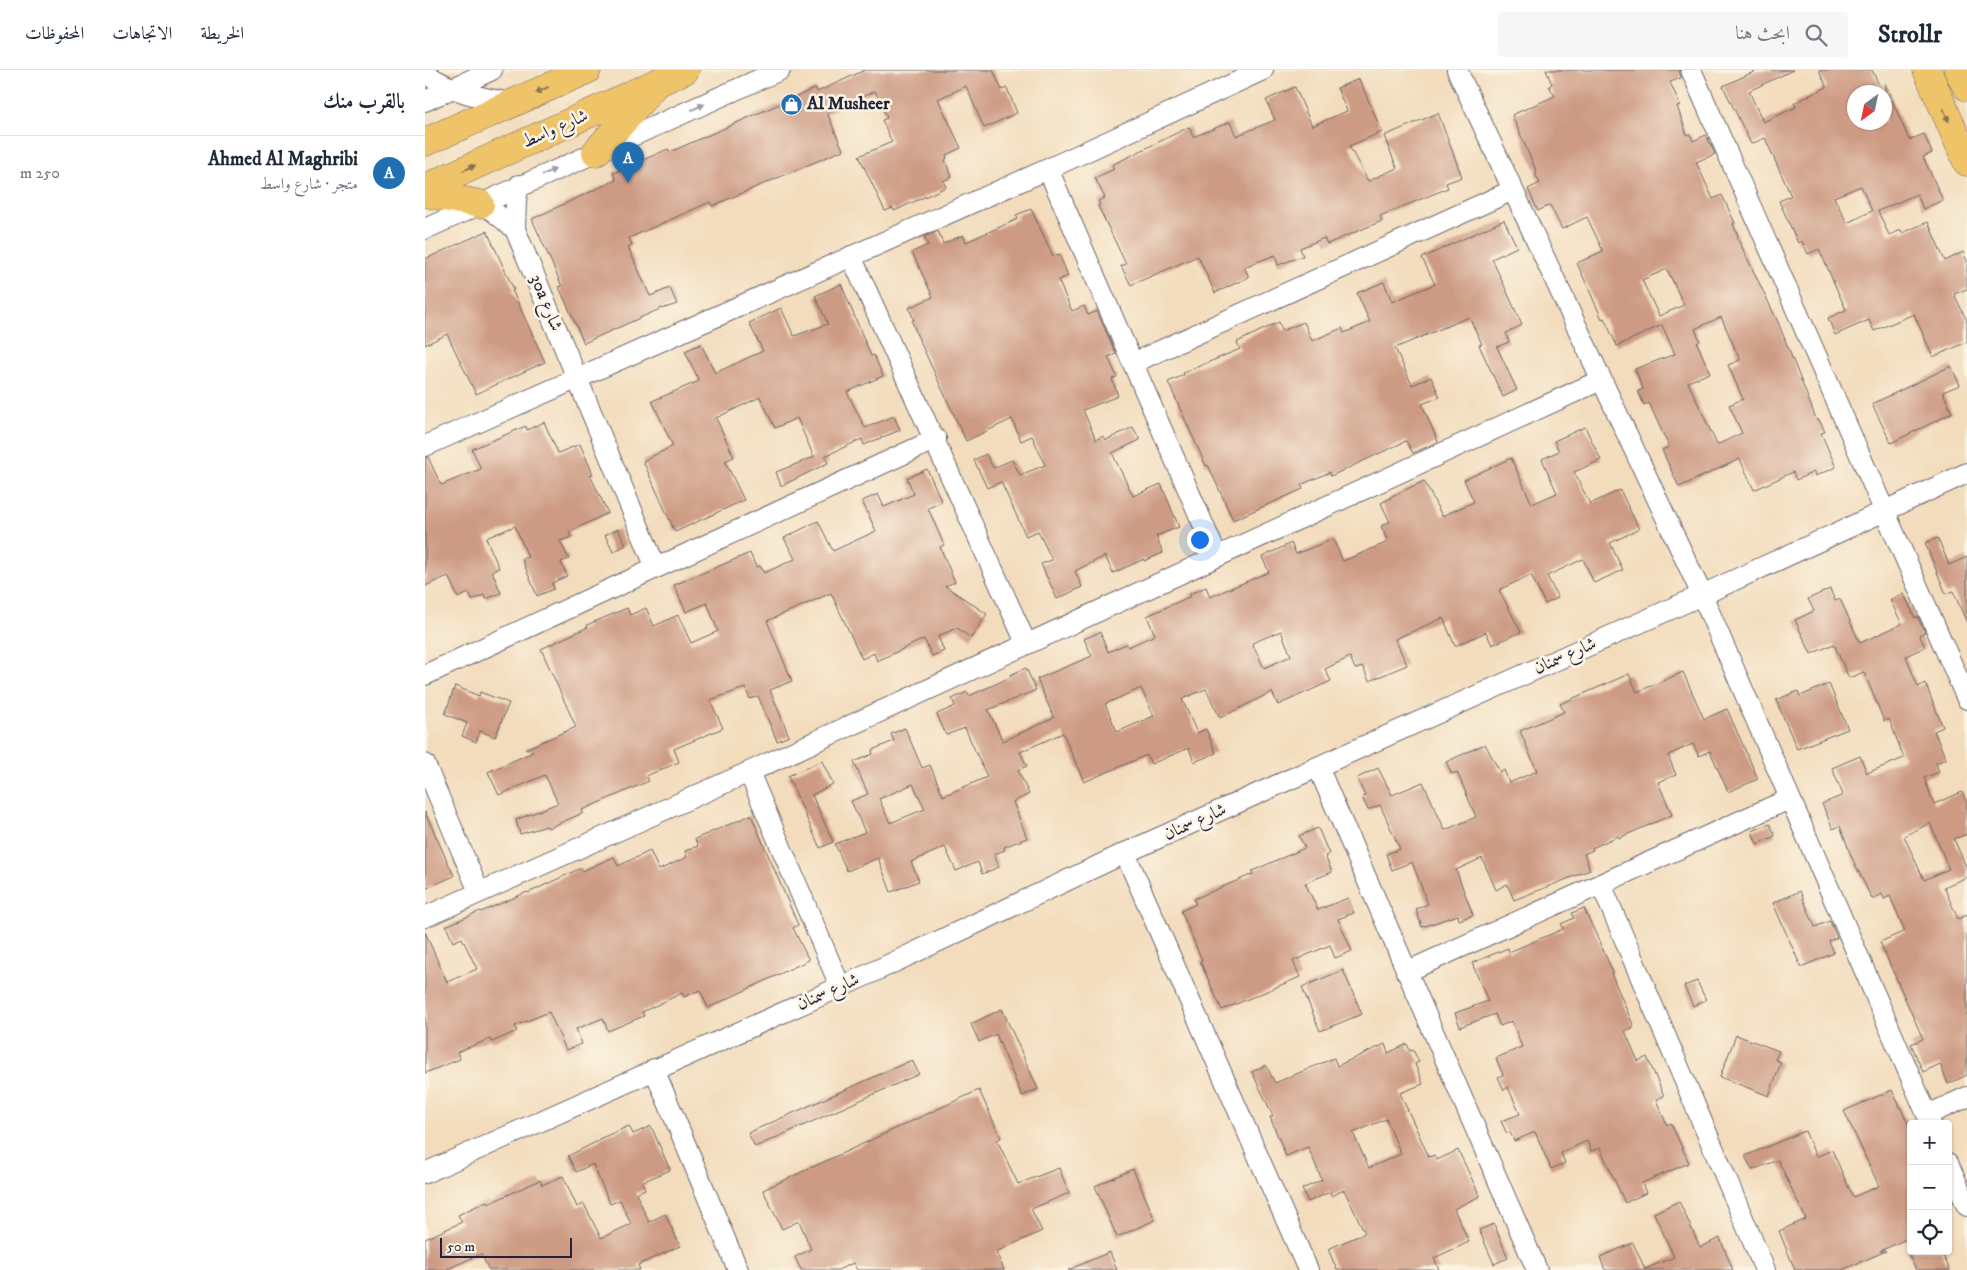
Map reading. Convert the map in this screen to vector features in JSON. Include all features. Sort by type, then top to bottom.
[{"type":"main road","points":[[425,142],[587,70]]},
{"type":"main road","name":"شارع واسط","points":[[425,188],[588,114],[648,77],[685,70]]},
{"type":"main road","points":[[1927,70],[1967,162]]},
{"type":"main road","points":[[1958,70],[1967,87]]},
{"type":"main road","points":[[597,152],[648,77]]},
{"type":"main road","points":[[425,193],[480,204]]},
{"type":"street","points":[[425,101],[492,70]]},
{"type":"street","points":[[425,228],[780,70]]},
{"type":"street","points":[[425,446],[1048,169],[1263,70]]},
{"type":"street","points":[[1457,70],[1702,595],[1929,1119],[1967,1097]]},
{"type":"street","points":[[1696,72],[1884,513],[1967,700]]},
{"type":"street","points":[[425,73],[452,88],[481,98],[512,103]]},
{"type":"street","points":[[1048,169],[1217,556]]},
{"type":"street","name":"30a شارع","points":[[519,185],[515,229],[656,568]]},
{"type":"street","points":[[1133,363],[1513,190]]},
{"type":"street","name":"30a شارع","points":[[480,204],[493,210],[515,229]]},
{"type":"street","points":[[851,256],[936,439],[1026,643]]},
{"type":"street","points":[[425,917],[749,772],[1601,380]]},
{"type":"street","points":[[425,675],[936,439]]},
{"type":"street","name":"شارع سمنان","points":[[425,1173],[840,986],[1125,853],[1884,513],[1967,473]]},
{"type":"street","points":[[425,764],[479,892]]},
{"type":"street","points":[[1318,767],[1537,1270]]},
{"type":"street","points":[[749,772],[840,986]]},
{"type":"street","points":[[1407,972],[1789,799]]},
{"type":"street","points":[[1125,853],[1309,1270]]},
{"type":"street","points":[[1601,884],[1765,1270]]},
{"type":"street","points":[[655,1069],[738,1270]]},
{"type":"street","points":[[1949,1165],[1967,1206]]},
{"type":"building","points":[[865,70],[993,70],[1002,90],[1007,88],[1017,113],[984,128],[966,86],[938,99],[961,148],[946,155],[947,158],[945,160],[952,177],[943,181],[946,187],[894,211],[893,208],[885,211],[859,156],[892,142],[882,120],[887,118],[875,91],[827,113],[843,150],[712,206],[710,202],[629,238],[632,245],[628,247],[650,296],[670,288],[677,304],[662,308],[584,343],[559,287],[562,286],[532,219],[616,180],[613,173],[668,149],[670,152],[816,88],[817,92]]},
{"type":"building","points":[[1546,70],[1679,70],[1681,78],[1670,82],[1680,105],[1677,106],[1687,135],[1690,134],[1693,141],[1706,135],[1715,154],[1696,162],[1713,199],[1722,195],[1735,223],[1733,224],[1737,237],[1778,322],[1817,421],[1819,420],[1825,432],[1821,433],[1836,467],[1815,476],[1814,472],[1796,480],[1793,472],[1754,490],[1740,459],[1679,487],[1662,450],[1669,447],[1649,403],[1644,405],[1638,391],[1643,389],[1635,369],[1675,354],[1662,325],[1617,346],[1604,318],[1602,319],[1577,263],[1603,251],[1587,217],[1562,229],[1550,205],[1538,211],[1528,189],[1540,183],[1512,115],[1555,96],[1549,86],[1552,84]],"holes":[[[1667,269],[1684,305],[1659,316],[1642,280]],[[1721,317],[1740,360],[1728,365],[1743,399],[1729,405],[1742,433],[1717,445],[1688,382],[1710,373],[1697,343],[1700,341],[1695,329]]]},
{"type":"building","points":[[1758,70],[1793,70],[1749,91],[1763,122],[1796,107],[1794,103],[1827,87],[1819,70],[1872,70],[1879,85],[1847,85],[1847,130],[1892,130],[1892,100],[1909,140],[1924,134],[1932,153],[1923,157],[1943,200],[1923,209],[1917,194],[1878,211],[1889,235],[1901,230],[1902,233],[1928,222],[1945,261],[1963,252],[1967,261],[1967,289],[1954,294],[1967,321],[1967,342],[1933,357],[1914,314],[1874,331],[1869,320],[1835,335],[1828,318],[1846,310],[1819,249],[1808,254],[1802,241],[1798,243],[1779,201],[1791,196],[1765,138],[1751,144],[1723,86]],"holes":[[[1861,186],[1872,211],[1847,223],[1834,197]]]},
{"type":"building","points":[[1359,79],[1382,132],[1349,146],[1368,181],[1397,168],[1384,136],[1438,113],[1462,177],[1446,183],[1448,188],[1380,216],[1382,221],[1327,244],[1324,238],[1300,248],[1303,256],[1278,265],[1275,255],[1244,267],[1249,277],[1215,293],[1198,256],[1131,285],[1121,266],[1126,264],[1098,206],[1100,205],[1098,201],[1105,198],[1095,178],[1114,169],[1112,165],[1189,127],[1193,137],[1230,122],[1236,136],[1275,120],[1266,100],[1295,87],[1312,126],[1347,111],[1337,88]]},
{"type":"building","points":[[1031,209],[1053,256],[1059,254],[1068,276],[1058,280],[1072,311],[1084,306],[1088,315],[1097,311],[1116,354],[1108,357],[1117,377],[1112,379],[1118,396],[1083,410],[1096,440],[1103,436],[1106,440],[1133,427],[1140,440],[1112,453],[1133,496],[1161,484],[1179,527],[1156,536],[1163,553],[1113,573],[1105,556],[1075,571],[1082,587],[1057,599],[1041,564],[1052,560],[1038,531],[1026,536],[1001,482],[987,488],[974,460],[986,454],[993,468],[1012,460],[1020,475],[1045,465],[1032,436],[1021,441],[1012,419],[966,441],[917,335],[909,308],[933,297],[912,252],[928,245],[924,237],[938,231],[943,244],[963,235],[966,242],[1018,219],[1016,215]]},
{"type":"building","points":[[1504,220],[1517,247],[1492,259],[1522,325],[1506,333],[1509,342],[1497,347],[1517,390],[1503,397],[1479,345],[1482,344],[1469,317],[1395,348],[1412,385],[1431,377],[1440,397],[1422,404],[1438,442],[1413,453],[1406,441],[1331,476],[1330,472],[1301,485],[1303,489],[1233,520],[1168,382],[1184,375],[1183,373],[1240,349],[1237,342],[1279,322],[1282,331],[1304,322],[1312,341],[1342,328],[1344,333],[1370,322],[1357,293],[1384,282],[1392,302],[1435,284],[1422,258]]},
{"type":"building","points":[[487,231],[545,362],[476,394],[447,334],[425,345],[425,259]]},
{"type":"building","points":[[841,284],[871,356],[874,355],[883,376],[847,392],[865,428],[894,416],[900,430],[864,445],[862,439],[825,456],[828,463],[781,486],[776,472],[814,457],[797,418],[775,428],[760,397],[716,418],[734,457],[725,461],[744,500],[675,532],[643,461],[673,446],[652,401],[699,381],[685,351],[701,344],[715,373],[763,351],[749,323],[781,308],[794,336],[828,324],[815,296]]},
{"type":"building","points":[[1951,366],[1960,385],[1943,392],[1952,413],[1891,443],[1872,404]]},
{"type":"building","points":[[544,422],[558,453],[580,444],[593,474],[590,475],[608,513],[569,532],[571,537],[560,541],[569,559],[561,562],[567,576],[552,583],[554,589],[537,596],[522,559],[528,557],[515,526],[486,538],[499,568],[492,571],[501,593],[486,599],[484,595],[472,600],[469,593],[458,598],[448,576],[425,586],[425,458],[428,457],[441,485],[481,469],[472,449],[526,426],[527,430]]},
{"type":"building","points":[[1585,427],[1601,460],[1574,472],[1590,504],[1620,490],[1639,529],[1610,543],[1623,570],[1594,583],[1583,559],[1547,576],[1558,598],[1545,604],[1531,575],[1499,590],[1521,632],[1492,645],[1486,632],[1455,646],[1443,618],[1395,639],[1407,665],[1369,681],[1363,667],[1355,669],[1350,657],[1325,669],[1331,681],[1278,705],[1272,692],[1220,718],[1206,689],[1182,699],[1197,733],[1206,729],[1216,753],[1194,762],[1189,748],[1151,764],[1147,755],[1084,782],[1063,733],[1020,752],[1027,766],[1018,770],[1029,794],[1013,802],[1027,838],[1004,847],[1005,850],[994,854],[999,867],[982,874],[978,862],[956,871],[945,847],[911,862],[919,881],[891,892],[878,858],[847,871],[835,844],[865,832],[851,801],[868,794],[854,762],[873,754],[872,750],[894,741],[891,734],[905,728],[922,768],[930,765],[943,796],[987,777],[965,728],[946,735],[937,714],[955,706],[952,699],[967,692],[969,696],[1026,668],[1036,690],[988,710],[1003,741],[1054,718],[1037,679],[1092,656],[1084,639],[1100,632],[1108,652],[1126,644],[1128,647],[1155,635],[1147,616],[1206,587],[1210,597],[1269,572],[1262,557],[1291,543],[1296,554],[1333,539],[1343,561],[1388,542],[1381,526],[1390,522],[1381,503],[1424,481],[1442,516],[1474,502],[1464,480],[1511,458],[1532,504],[1557,493],[1542,459],[1559,451],[1554,441]],"holes":[[[1281,631],[1291,656],[1264,668],[1252,643]],[[1141,688],[1154,716],[1117,732],[1105,704]],[[913,784],[925,809],[890,823],[879,799]]]},
{"type":"building","points":[[927,469],[942,502],[928,508],[944,545],[940,547],[955,582],[945,586],[987,614],[971,638],[957,628],[938,636],[944,651],[932,656],[924,639],[877,661],[874,653],[862,659],[831,593],[767,621],[792,681],[770,690],[789,736],[777,741],[758,696],[750,699],[745,688],[710,700],[723,728],[674,749],[679,762],[646,776],[649,781],[582,810],[583,813],[548,828],[547,826],[520,834],[516,820],[558,803],[545,775],[499,795],[488,772],[533,752],[525,749],[576,727],[541,649],[588,627],[587,625],[627,608],[630,615],[646,608],[654,626],[678,615],[691,643],[718,631],[707,603],[686,612],[674,585],[750,553],[756,567],[760,566],[764,573],[795,559],[784,538],[818,521],[833,551],[876,531],[862,501],[878,494],[884,507],[914,494],[907,478]]},
{"type":"building","points":[[618,529],[626,545],[613,552],[605,535]]},
{"type":"building","points":[[1938,538],[1949,565],[1967,557],[1967,623],[1953,591],[1946,594],[1925,543]]},
{"type":"building","points":[[1830,589],[1835,601],[1840,599],[1860,643],[1902,624],[1890,600],[1904,594],[1915,618],[1917,616],[1925,632],[1919,635],[1925,647],[1906,656],[1918,687],[1925,683],[1943,727],[1934,731],[1946,759],[1936,763],[1939,772],[1924,778],[1934,804],[1962,792],[1967,803],[1967,834],[1954,839],[1967,869],[1967,877],[1944,887],[1958,919],[1967,915],[1967,1075],[1948,1084],[1940,1064],[1923,1072],[1911,1044],[1923,1039],[1880,942],[1905,931],[1890,896],[1884,899],[1882,894],[1872,899],[1852,858],[1840,826],[1833,829],[1822,804],[1843,795],[1832,768],[1860,756],[1867,773],[1904,758],[1889,719],[1884,721],[1864,672],[1849,678],[1834,644],[1811,654],[1795,620],[1814,611],[1808,599]],"holes":[[[1930,823],[1949,869],[1924,880],[1904,836]]]},
{"type":"building","points":[[1683,672],[1704,719],[1727,709],[1758,779],[1728,792],[1710,751],[1699,756],[1693,744],[1668,755],[1676,775],[1658,782],[1672,815],[1592,848],[1593,850],[1584,854],[1590,870],[1514,900],[1507,884],[1496,890],[1482,858],[1456,870],[1473,915],[1459,920],[1458,915],[1422,927],[1416,909],[1428,904],[1412,862],[1392,870],[1386,854],[1400,849],[1380,805],[1368,810],[1362,797],[1365,796],[1357,778],[1378,768],[1392,795],[1423,782],[1445,830],[1476,817],[1457,772],[1452,774],[1446,762],[1485,744],[1500,772],[1504,770],[1509,783],[1537,771],[1520,731],[1564,712],[1560,704],[1629,674],[1637,692]]},
{"type":"building","points":[[1829,684],[1848,729],[1797,749],[1776,700],[1798,691],[1800,696]]},
{"type":"building","points":[[455,686],[479,696],[480,692],[509,703],[495,737],[480,731],[476,742],[462,736],[467,723],[445,714]]},
{"type":"building","points":[[822,761],[833,784],[812,795],[833,842],[820,848],[788,776]]},
{"type":"building","points":[[425,812],[454,876],[425,889]]},
{"type":"building","points":[[751,815],[798,925],[793,928],[809,960],[708,1008],[700,990],[684,997],[682,993],[642,1012],[644,1016],[608,1031],[603,1018],[576,1029],[582,1044],[566,1050],[549,1012],[515,1026],[517,1031],[492,1042],[490,1039],[457,1052],[460,1059],[425,1073],[425,932],[447,982],[477,969],[462,938],[453,942],[446,926],[528,893],[581,868],[582,871],[614,857],[618,866],[650,851],[659,870],[687,857],[685,851],[698,846],[695,839]]},
{"type":"building","points":[[1770,824],[1775,836],[1757,844],[1752,831]]},
{"type":"building","points":[[1318,828],[1329,854],[1325,856],[1332,872],[1305,883],[1318,910],[1348,898],[1354,913],[1338,919],[1352,951],[1335,958],[1330,945],[1293,961],[1300,977],[1222,1010],[1200,961],[1202,960],[1181,911],[1196,904],[1194,899],[1253,874],[1252,871],[1305,848],[1299,836]]},
{"type":"building","points":[[1800,891],[1815,927],[1830,921],[1837,938],[1829,941],[1834,953],[1801,967],[1773,903]]},
{"type":"building","points":[[1584,908],[1613,972],[1611,973],[1634,1027],[1625,1031],[1638,1061],[1647,1057],[1664,1096],[1656,1100],[1667,1125],[1671,1123],[1689,1163],[1642,1183],[1646,1193],[1625,1203],[1600,1148],[1591,1151],[1587,1141],[1561,1153],[1565,1163],[1551,1169],[1535,1132],[1514,1141],[1510,1132],[1507,1134],[1501,1121],[1520,1114],[1508,1087],[1504,1090],[1498,1077],[1503,1075],[1496,1058],[1522,1047],[1512,1021],[1500,1026],[1495,1014],[1460,1027],[1455,1013],[1488,1001],[1472,963],[1508,948],[1509,952],[1563,929],[1561,924],[1574,918],[1572,913]]},
{"type":"building","points":[[1343,970],[1362,1014],[1320,1031],[1302,987]]},
{"type":"building","points":[[1697,981],[1706,1000],[1693,1006],[1684,986]]},
{"type":"building","points":[[1002,1009],[1038,1089],[1022,1096],[996,1034],[979,1042],[971,1024]]},
{"type":"building","points":[[1736,1035],[1779,1051],[1775,1060],[1781,1062],[1769,1096],[1720,1077]]},
{"type":"building","points":[[1385,1044],[1388,1053],[1407,1044],[1410,1051],[1413,1050],[1419,1062],[1415,1064],[1423,1084],[1400,1093],[1429,1157],[1434,1155],[1437,1160],[1458,1150],[1480,1196],[1454,1209],[1469,1242],[1434,1258],[1439,1270],[1337,1270],[1328,1249],[1365,1233],[1344,1190],[1331,1196],[1330,1192],[1308,1202],[1302,1189],[1322,1180],[1308,1147],[1286,1156],[1270,1117],[1273,1116],[1252,1072],[1266,1065],[1275,1083],[1334,1058],[1337,1066]],"holes":[[[1386,1119],[1401,1154],[1369,1168],[1353,1133]]]},
{"type":"building","points":[[912,1060],[919,1074],[755,1147],[748,1133]]},
{"type":"building","points":[[979,1090],[1001,1138],[997,1140],[1018,1184],[1059,1168],[1069,1193],[1031,1209],[1042,1231],[996,1252],[1004,1270],[857,1270],[853,1263],[838,1270],[801,1270],[795,1257],[811,1249],[799,1221],[782,1229],[763,1190]]},
{"type":"building","points":[[1892,1090],[1907,1122],[1907,1239],[1880,1251],[1886,1251],[1842,1270],[1795,1270],[1779,1231],[1806,1219],[1778,1160],[1752,1170],[1745,1156],[1805,1131],[1816,1157],[1832,1150],[1853,1197],[1879,1186],[1844,1111]]},
{"type":"building","points":[[629,1126],[633,1134],[651,1126],[670,1170],[642,1182],[645,1189],[636,1193],[649,1222],[665,1214],[680,1246],[638,1265],[640,1270],[489,1270],[481,1254],[445,1270],[425,1270],[425,1239],[462,1222],[458,1215],[487,1201],[488,1204],[540,1180],[542,1185],[563,1176],[577,1207],[584,1204],[601,1238],[631,1224],[620,1200],[610,1204],[593,1164],[576,1172],[568,1156],[599,1139]]},
{"type":"building","points":[[1133,1169],[1155,1220],[1117,1237],[1095,1186]]},
{"type":"building","points":[[1679,1201],[1700,1247],[1720,1238],[1733,1270],[1605,1270],[1600,1257],[1633,1243],[1645,1269],[1674,1257],[1654,1213]]},
{"type":"building","points":[[1494,1224],[1508,1258],[1494,1264],[1479,1230]]},
{"type":"building","points":[[1110,1252],[1117,1270],[1068,1270]]},
{"type":"building","points":[[1909,1255],[1943,1255],[1950,1270],[1916,1270]]},
{"type":"place","name":"Al Musheer","points":[[791,104]]},
{"type":"place","name":"Ahmed Al Maghribi","points":[[628,183]]}]
